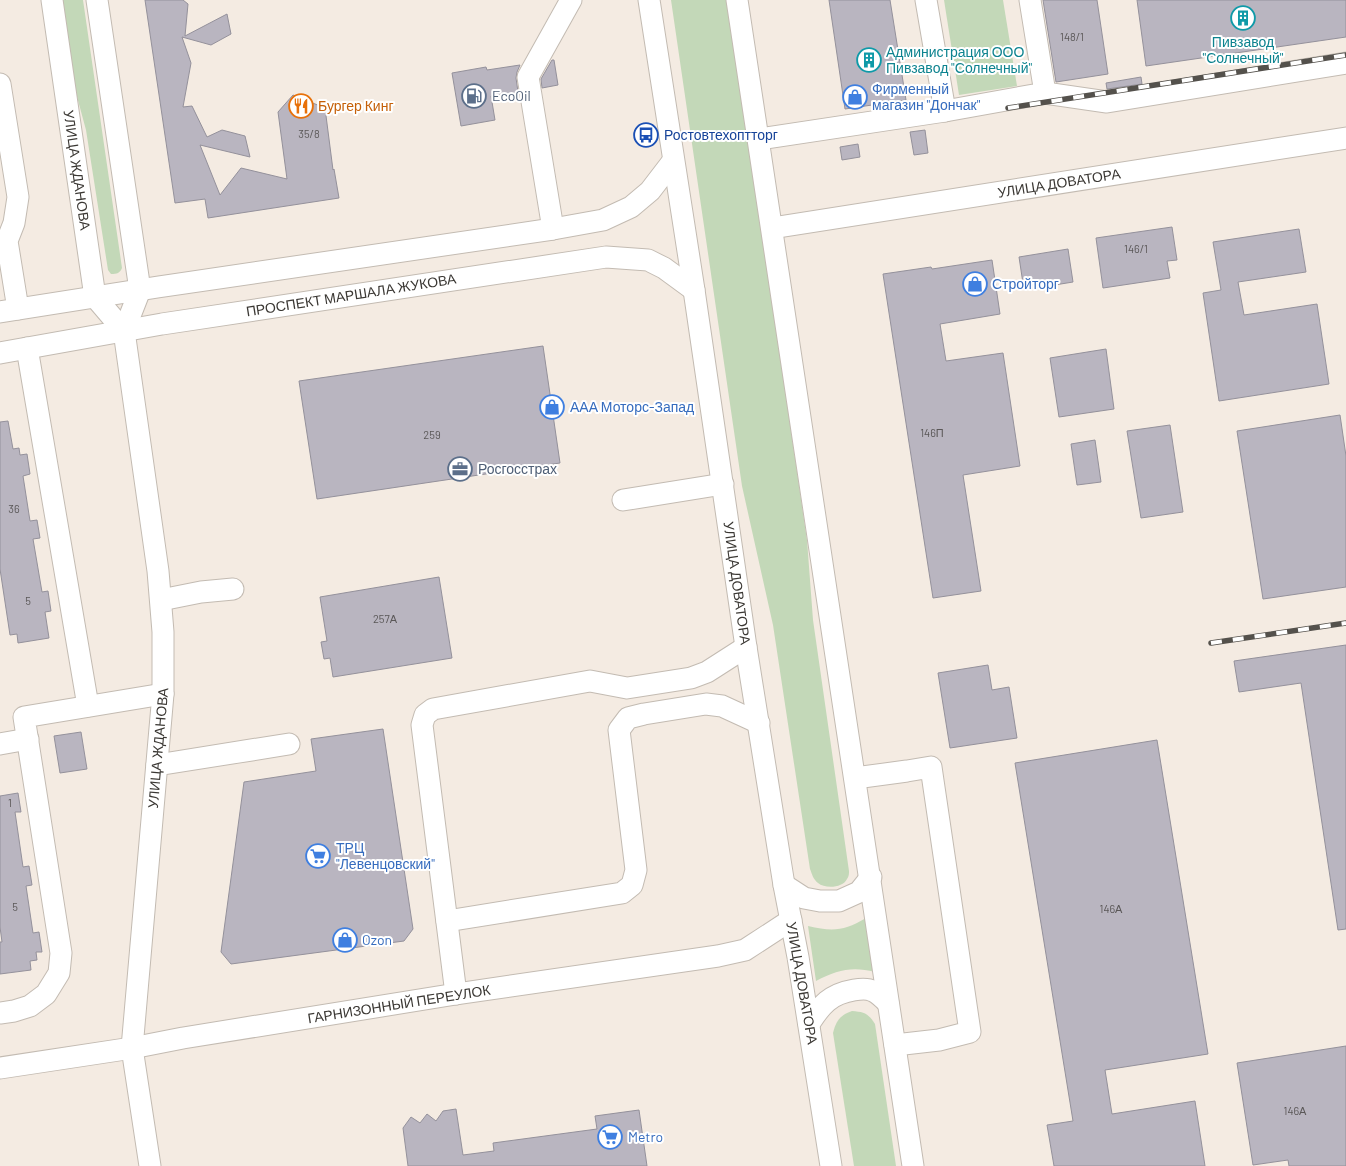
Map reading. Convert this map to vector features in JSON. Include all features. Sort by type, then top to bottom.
[{"type":"street","name":"УЛИЦА ЖДАНОВА","points":[[52,0],[95,297]]},
{"type":"street","name":"УЛИЦА ЖДАНОВА","points":[[97,0],[140,290],[124,331],[158,571],[163,632],[163,694],[132,1048],[150,1166]]},
{"type":"street","points":[[553,229],[528,77],[571,0]]},
{"type":"street","name":"УЛИЦА ДОВАТОРА","points":[[649,0],[694,290],[746,647],[831,1166]]},
{"type":"street","points":[[737,0],[913,1166]]},
{"type":"street","points":[[926,0],[945,111]]},
{"type":"street","points":[[1030,0],[1045,94]]},
{"type":"street","points":[[759,139],[1045,94],[1107,102],[1346,63]]},
{"type":"street","points":[[0,84],[18,197],[7,224],[9,311],[603,220],[631,207],[650,191],[673,161]]},
{"type":"street","name":"УЛИЦА ДОВАТОРА","points":[[772,228],[1346,138]]},
{"type":"street","name":"ПРОСПЕКТ МАРШАЛА ЖУКОВА","points":[[0,353],[162,324],[606,257],[648,260],[664,268],[694,290]]},
{"type":"street","points":[[95,297],[124,331]]},
{"type":"street","points":[[27,348],[88,706]]},
{"type":"street","points":[[623,500],[723,484]]},
{"type":"street","points":[[160,600],[233,588]]},
{"type":"street","points":[[456,994],[422,725],[425,715],[434,709],[590,681],[627,688],[691,678],[707,672],[746,647]]},
{"type":"street","points":[[0,1013],[30,1006],[46,994],[59,973],[60,953],[24,717],[163,694]]},
{"type":"street","points":[[447,922],[622,892],[632,885],[636,870],[619,730],[628,718],[706,704],[722,706],[759,723]]},
{"type":"street","points":[[0,744],[28,740]]},
{"type":"street","points":[[157,765],[289,744]]},
{"type":"street","points":[[855,778],[931,767],[970,1032],[939,1040],[895,1045]]},
{"type":"street","points":[[784,885],[804,898],[820,901],[840,901],[859,892],[870,877]]},
{"type":"street","name":"ГАРНИЗОННЫЙ ПЕРЕУЛОК","points":[[0,1068],[456,994],[718,956],[745,950],[791,920]]},
{"type":"street","points":[[809,1024],[818,1010],[837,994],[862,988],[874,991],[888,1003]]},
{"type":"green space","points":[[59,0],[83,0],[122,268],[115,274],[111,274],[108,270],[86,130],[69,67]]},
{"type":"green space","points":[[671,0],[728,0],[807,540],[813,620],[849,871],[845,882],[834,887],[818,883],[810,869],[773,625],[742,486]]},
{"type":"green space","points":[[944,0],[1003,0],[1017,86],[959,95]]},
{"type":"green space","points":[[866,918],[875,972],[859,969],[845,970],[816,981],[808,926],[832,930],[851,926]]},
{"type":"green space","points":[[852,1011],[865,1014],[875,1024],[896,1166],[854,1166],[833,1033],[839,1019],[844,1014]]},
{"type":"building","points":[[145,0],[183,0],[188,4],[185,36],[227,14],[231,34],[211,45],[182,37],[191,63],[183,107],[192,106],[207,137],[222,130],[245,136],[250,157],[200,145],[220,195],[241,168],[287,179],[278,112],[293,95],[325,108],[333,170],[339,198],[208,218],[205,199],[175,203]]},
{"type":"building","name":"Администрация ООО Пивзавод \"Солнечный\"","points":[[829,0],[890,0],[906,100],[845,109]]},
{"type":"building","points":[[1043,0],[1097,0],[1108,74],[1056,82]]},
{"type":"building","name":"Пивзавод \"Солнечный\"","points":[[1137,0],[1346,0],[1346,37],[1146,66]]},
{"type":"building","points":[[552,60],[554,60],[558,85],[542,88],[541,79]]},
{"type":"building","name":"EcoOil","points":[[520,65],[516,78],[518,92],[491,96],[495,120],[461,126],[452,73],[486,67],[487,70]]},
{"type":"building","points":[[1141,77],[1142,84],[1107,89],[1106,83]]},
{"type":"building","points":[[925,130],[928,153],[914,155],[910,132]]},
{"type":"building","points":[[858,144],[860,157],[842,160],[840,147]]},
{"type":"building","points":[[1172,227],[1177,260],[1167,261],[1170,278],[1103,288],[1096,238]]},
{"type":"building","points":[[1299,229],[1306,272],[1238,282],[1244,315],[1317,304],[1329,384],[1219,401],[1203,293],[1221,290],[1213,242]]},
{"type":"building","points":[[1068,249],[1073,282],[1024,290],[1019,257]]},
{"type":"building","points":[[992,260],[1000,314],[940,324],[946,361],[1003,353],[1020,466],[963,475],[981,591],[933,598],[883,274]]},
{"type":"building","points":[[543,346],[560,463],[317,499],[299,381]]},
{"type":"building","points":[[1106,349],[1114,409],[1059,417],[1050,358]]},
{"type":"building","points":[[1340,415],[1346,456],[1346,587],[1263,599],[1237,431]]},
{"type":"building","points":[[8,421],[13,449],[19,448],[20,455],[27,454],[30,474],[23,476],[30,521],[37,520],[40,538],[33,539],[42,592],[48,591],[51,611],[45,612],[49,638],[18,643],[17,634],[10,635],[0,569],[0,422]]},
{"type":"building","points":[[1170,425],[1183,512],[1141,518],[1127,431]]},
{"type":"building","points":[[1095,440],[1101,482],[1077,485],[1071,444]]},
{"type":"building","points":[[439,577],[452,658],[333,677],[330,658],[324,659],[321,642],[327,641],[320,597]]},
{"type":"building","points":[[1346,645],[1346,929],[1338,930],[1301,683],[1239,692],[1234,661]]},
{"type":"building","points":[[988,665],[992,690],[1009,687],[1017,738],[950,748],[938,673]]},
{"type":"building","name":"ТРЦ \"Левенцовский\"","points":[[383,729],[413,929],[404,941],[231,964],[221,952],[244,782],[316,771],[311,739]]},
{"type":"building","points":[[81,732],[87,769],[60,773],[54,736]]},
{"type":"building","points":[[1157,740],[1208,1054],[1105,1070],[1112,1114],[1195,1101],[1205,1166],[1054,1166],[1047,1125],[1073,1121],[1015,763]]},
{"type":"building","points":[[18,793],[21,812],[15,812],[23,867],[29,866],[32,885],[26,886],[33,933],[39,932],[42,952],[36,952],[37,960],[30,961],[31,970],[0,974],[0,942],[2,942],[0,927],[0,796]]},
{"type":"building","points":[[1346,1046],[1346,1166],[1289,1166],[1288,1160],[1253,1165],[1237,1063]]},
{"type":"building","name":"Metro","points":[[456,1109],[463,1155],[494,1151],[493,1143],[597,1129],[595,1116],[639,1110],[647,1166],[408,1166],[403,1128],[411,1117],[420,1123],[427,1114],[436,1121],[443,1111]]},
{"type":"railway","points":[[1008,108],[1346,55]]},
{"type":"railway","points":[[1211,643],[1346,623]]},
{"type":"place","name":"Пивзавод \"Солнечный\"","points":[[1243,18]]},
{"type":"place","name":"Администрация ООО Пивзавод \"Солнечный\"","points":[[869,60]]},
{"type":"place","name":"EcoOil","points":[[474,96]]},
{"type":"place","name":"Фирменный магазин \"Дончак\"","points":[[855,97]]},
{"type":"place","name":"Бургер Кинг","points":[[301,106]]},
{"type":"place","name":"Ростовтехоптторг","points":[[646,135]]},
{"type":"place","name":"Стройторг","points":[[975,284]]},
{"type":"place","name":"ААА Моторс-Запад","points":[[552,407]]},
{"type":"place","name":"Росгосстрах","points":[[460,469]]},
{"type":"place","name":"ТРЦ \"Левенцовский\"","points":[[318,856]]},
{"type":"place","name":"Ozon","points":[[345,940]]},
{"type":"place","name":"Metro","points":[[610,1137]]}]
